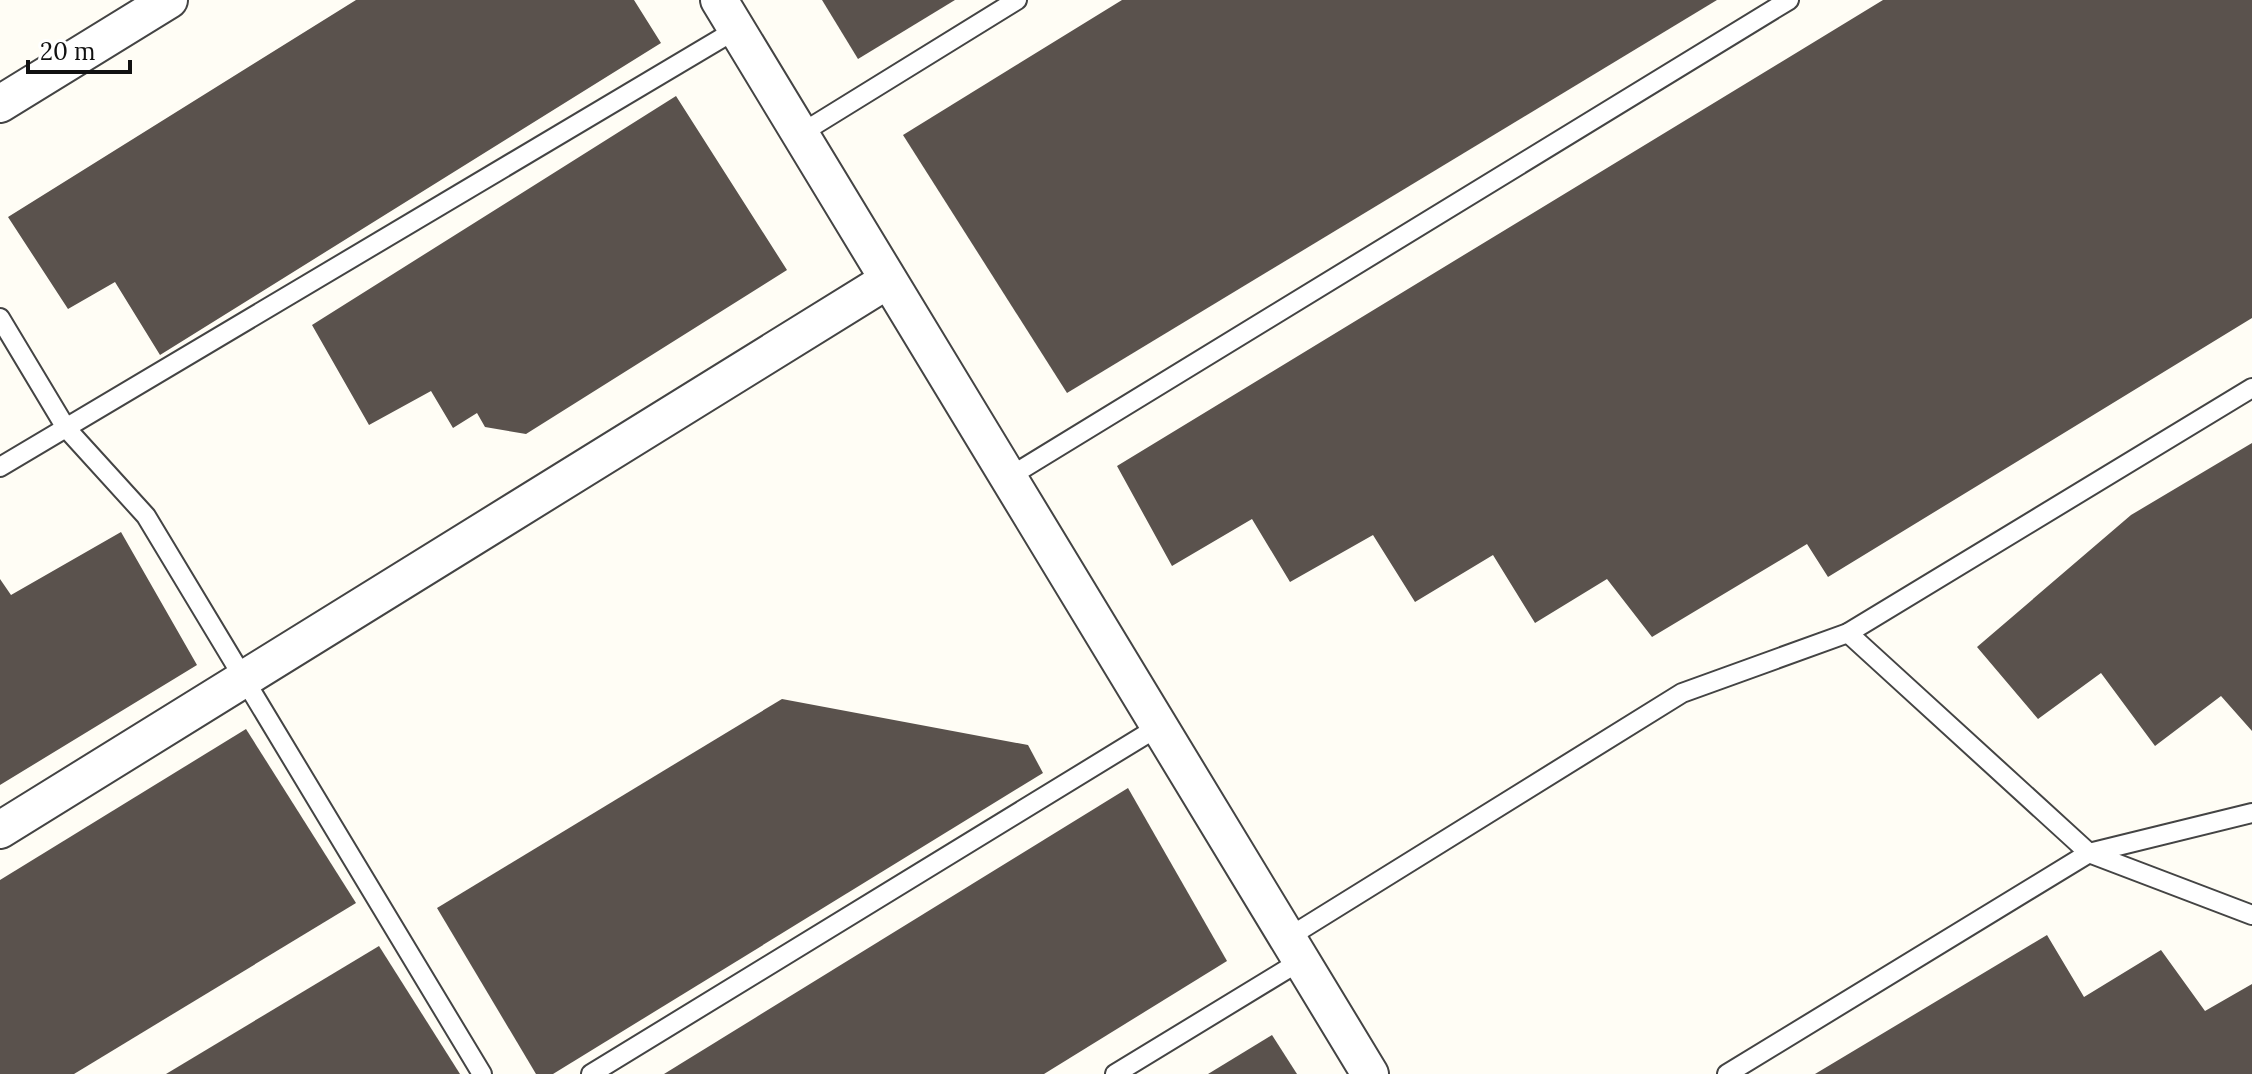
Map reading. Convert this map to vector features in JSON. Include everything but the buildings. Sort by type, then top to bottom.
[{"type":"street","points":[[0,104],[169,0]]},
{"type":"street","points":[[728,14],[1370,1074]]},
{"type":"street","points":[[0,830],[888,280]]},
{"type":"lane","points":[[800,134],[1017,0]]},
{"type":"lane","points":[[1009,477],[1789,0]]},
{"type":"lane","points":[[0,467],[728,14]]},
{"type":"lane","points":[[0,318],[66,428],[146,516],[482,1074]]},
{"type":"lane","points":[[1115,1074],[1295,949],[1682,693],[1848,633],[2252,388]]},
{"type":"lane","points":[[1848,633],[2089,853],[2252,915]]},
{"type":"lane","points":[[591,1074],[1158,727]]},
{"type":"lane","points":[[1727,1074],[2089,853],[2252,813]]}]
